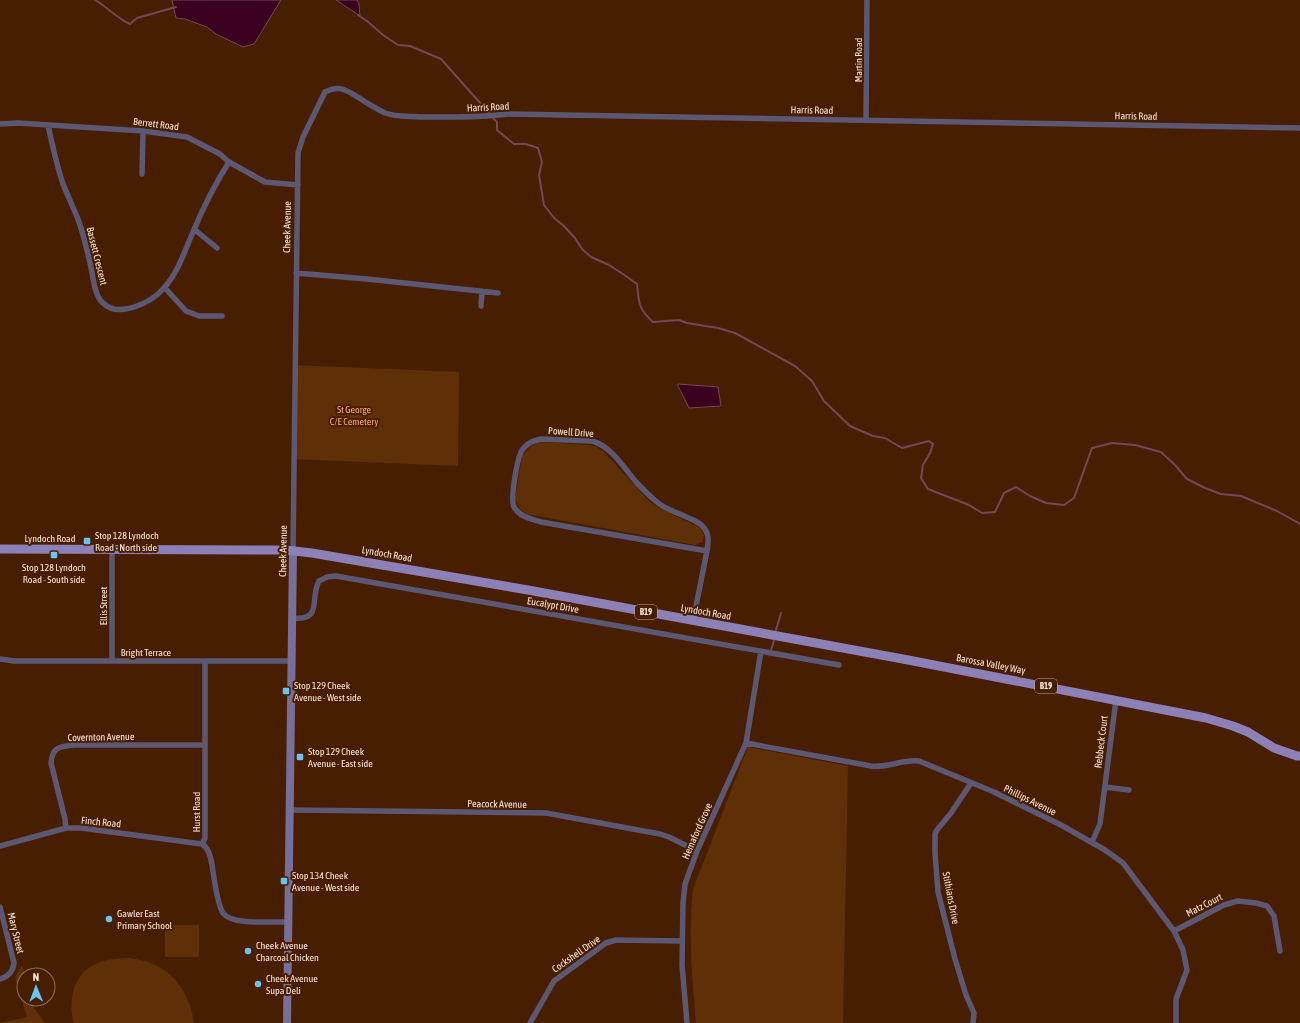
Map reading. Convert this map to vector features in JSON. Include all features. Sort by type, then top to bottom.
[{"type":"main road","name":"Lyndoch Road","points":[[0,549],[293,550],[521,588],[765,634]]},
{"type":"main road","name":"Barossa Valley Way","points":[[765,634],[1116,700],[1220,722],[1248,732],[1274,748],[1300,756]]},
{"type":"street","name":"Martin Road","points":[[866,120],[867,0]]},
{"type":"street","name":"Harris Road","points":[[331,89],[340,88],[346,90],[384,112],[399,116],[451,118],[522,115],[1300,128]]},
{"type":"street","name":"Cheek Avenue","points":[[287,1023],[298,153],[303,137],[324,92],[331,89]]},
{"type":"street","name":"Berrett Road","points":[[0,124],[18,123],[143,131],[187,137],[220,154],[229,162],[265,182],[298,185]]},
{"type":"street","name":"Bassett Crescent","points":[[48,125],[62,180],[83,233],[97,296],[110,308],[121,310],[150,301],[165,288],[178,266],[213,190],[229,162]]},
{"type":"street","points":[[142,174],[143,131]]},
{"type":"street","points":[[194,229],[217,248]]},
{"type":"street","points":[[296,273],[498,293]]},
{"type":"street","points":[[165,288],[186,311],[199,316],[222,316]]},
{"type":"street","points":[[480,306],[482,292]]},
{"type":"street","name":"Powell Drive","points":[[693,620],[707,552],[708,533],[705,528],[661,506],[639,485],[610,450],[599,443],[592,441],[541,439],[533,440],[528,443],[521,452],[512,499],[515,508],[525,517],[541,522],[707,552]]},
{"type":"street","name":"Ellis Street","points":[[112,550],[112,661]]},
{"type":"street","name":"Eucalypt Drive","points":[[292,618],[303,619],[310,615],[315,604],[315,591],[319,581],[326,577],[336,576],[839,665]]},
{"type":"street","name":"Hemaford Grove","points":[[687,1023],[682,965],[684,884],[746,743],[761,652]]},
{"type":"street","name":"Bright Terrace","points":[[0,659],[14,661],[292,662]]},
{"type":"street","name":"Hurst Road","points":[[205,662],[204,838],[202,844],[207,848],[210,858],[220,907],[224,915],[238,921],[288,922]]},
{"type":"street","name":"Rebbeck Court","points":[[1092,842],[1100,824],[1116,700]]},
{"type":"street","name":"Phillips Avenue","points":[[746,743],[871,766],[886,767],[912,760],[919,761],[971,784],[994,792],[1092,842],[1123,863],[1174,932],[1183,950],[1187,970],[1176,999],[1176,1023]]},
{"type":"street","name":"Covernton Avenue","points":[[66,828],[51,763],[52,755],[57,748],[66,745],[205,744]]},
{"type":"street","name":"Stithians Drive","points":[[971,784],[937,830],[935,834],[935,852],[938,892],[955,959],[966,995],[974,1013],[973,1023]]},
{"type":"street","points":[[1105,787],[1129,790]]},
{"type":"street","name":"Peacock Avenue","points":[[290,810],[546,814],[660,834],[698,851]]},
{"type":"street","name":"Finch Road","points":[[0,846],[66,828],[88,828],[202,844]]},
{"type":"street","name":"Matz Court","points":[[1174,932],[1204,914],[1224,905],[1238,901],[1256,903],[1267,906],[1274,916],[1280,951]]},
{"type":"street","name":"Mary Street","points":[[0,907],[14,963],[9,975],[0,979]]},
{"type":"street","name":"Cockshell Drive","points":[[530,1023],[554,981],[606,943],[616,940],[682,941]]},
{"type":"green space","name":"St George C/E Cemetery","points":[[295,365],[459,372],[458,466],[294,459]]},
{"type":"green space","points":[[541,442],[595,446],[604,452],[650,502],[700,528],[704,536],[702,542],[695,545],[527,514],[520,509],[515,498],[522,457],[533,445]]},
{"type":"green space","points":[[748,747],[848,766],[843,1023],[696,1023],[691,939],[693,889]]},
{"type":"green space","points":[[165,925],[199,925],[199,957],[165,957]]},
{"type":"green space","points":[[119,958],[130,958],[146,961],[158,966],[174,978],[185,994],[189,1003],[194,1023],[74,1023],[72,1017],[72,998],[79,978],[85,971],[100,962]]},
{"type":"green space","points":[[24,1007],[34,1007],[45,1023],[0,1023],[27,1017]]},
{"type":"shaded area","points":[[172,0],[281,0],[254,44],[243,47],[216,34],[207,27],[185,19],[176,18]]},
{"type":"shaded area","points":[[336,0],[357,0],[359,4],[360,16]]},
{"type":"shaded area","points":[[678,384],[718,387],[721,406],[689,408]]},
{"type":"waterway","points":[[95,0],[130,24],[137,18],[176,7]]},
{"type":"waterway","points":[[358,15],[398,45],[410,46],[441,59],[490,114]]},
{"type":"waterway","points":[[493,118],[497,122],[497,130],[514,144],[526,144],[538,148],[542,162],[539,175],[544,205],[554,218],[575,238],[582,249],[591,257],[609,265],[637,284],[640,305],[644,313],[653,322],[679,320],[735,333],[795,366],[812,381],[824,401],[850,426],[873,436],[885,438],[902,448],[929,441],[933,444],[923,465],[921,478],[928,489],[969,505],[982,513],[995,512],[1004,493],[1016,487],[1030,496],[1046,503],[1064,505],[1074,498],[1092,448],[1112,443],[1135,445],[1161,452],[1187,479],[1205,488],[1221,494],[1241,496],[1277,511],[1300,524]]},
{"type":"waterway","points":[[776,630],[781,613]]},
{"type":"waterway","points":[[771,650],[774,641]]},
{"type":"place","name":"Stop 128 Lyndoch Road - North side","points":[[87,541]]},
{"type":"place","name":"Stop 128 Lyndoch Road - South side","points":[[54,555]]},
{"type":"place","name":"Stop 129 Cheek Avenue - West side","points":[[286,691]]},
{"type":"place","name":"Stop 129 Cheek Avenue - East side","points":[[300,757]]},
{"type":"place","name":"Stop 134 Cheek Avenue - West side","points":[[284,881]]},
{"type":"place","name":"Gawler East Primary School","points":[[109,919]]},
{"type":"place","name":"Cheek Avenue Charcoal Chicken","points":[[248,951]]},
{"type":"place","name":"Cheek Avenue Supa Deli","points":[[258,984]]}]
